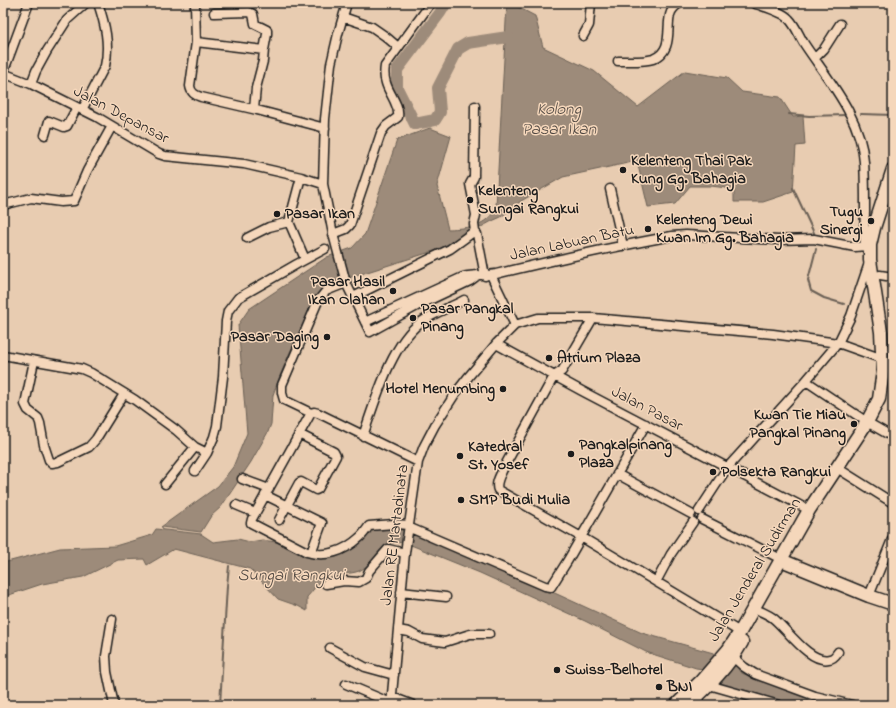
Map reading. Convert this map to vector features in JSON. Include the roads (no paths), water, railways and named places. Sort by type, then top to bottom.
[{"type":"highway","name":"Jalan Jenderal Sudirman","points":[[889,363],[881,332],[868,253],[871,238],[893,169]]},
{"type":"highway","name":"Jalan Jenderal Sudirman","points":[[730,657],[740,632],[784,560],[842,471],[884,401],[889,363],[877,252],[878,240],[893,191]]},
{"type":"highway","name":"Jalan Jenderal Sudirman","points":[[688,705],[730,657],[760,610],[809,510],[870,424]]},
{"type":"highway","points":[[784,560],[869,596],[893,604]]},
{"type":"highway","name":"Jalan Jenderal Sudirman","points":[[676,705],[710,680]]},
{"type":"street","points":[[3,73],[29,3]]},
{"type":"street","points":[[31,84],[47,51],[67,20],[86,3]]},
{"type":"street","points":[[45,135],[49,121],[64,127],[67,126],[80,109],[105,66],[107,58],[107,39],[103,17],[98,3]]},
{"type":"street","points":[[195,3],[196,42],[190,90],[201,97],[254,109],[325,128]]},
{"type":"street","points":[[347,3],[331,64],[325,128],[323,184],[333,234],[346,282],[370,332],[415,302]]},
{"type":"street","points":[[333,234],[346,229],[350,225],[382,133],[386,126],[398,117],[398,110],[386,83],[384,74],[385,66],[431,3]]},
{"type":"street","points":[[583,36],[589,25],[591,3]]},
{"type":"street","points":[[618,61],[651,59],[659,54],[668,40],[671,12],[680,3]]},
{"type":"street","points":[[656,582],[671,554],[727,468],[806,381],[838,343],[851,316],[868,253],[863,156],[856,129],[829,78],[787,17],[753,3]]},
{"type":"street","points":[[214,13],[245,12],[253,14],[255,24],[267,30],[263,61],[256,88],[254,109]]},
{"type":"street","points":[[343,17],[372,27],[398,47]]},
{"type":"street","points":[[814,58],[824,49],[840,24]]},
{"type":"street","points":[[196,42],[264,50]]},
{"type":"street","name":"Jalan Depansar","points":[[3,73],[31,84],[80,109],[112,126],[152,151],[165,156],[244,164],[301,177],[323,184]]},
{"type":"street","points":[[353,297],[450,249],[472,233],[476,214],[470,184],[474,177],[475,106]]},
{"type":"street","points":[[3,205],[31,198],[61,202],[74,201],[87,171],[112,126]]},
{"type":"street","points":[[301,177],[289,222],[305,260]]},
{"type":"street","points":[[610,189],[623,246]]},
{"type":"street","points":[[865,210],[879,213]]},
{"type":"street","points":[[247,238],[270,227],[289,222]]},
{"type":"street","points":[[474,229],[477,234],[485,275],[515,326]]},
{"type":"street","name":"Jalan Labuan Batu","points":[[415,302],[485,275],[672,236],[686,235],[778,240],[814,240],[854,247],[868,253]]},
{"type":"street","points":[[195,471],[214,437],[217,426],[224,377],[226,321],[228,311],[238,298],[325,250]]},
{"type":"street","points":[[880,275],[893,277]]},
{"type":"street","points":[[346,282],[326,292],[318,301],[282,385],[284,400],[311,413],[314,412],[418,462]]},
{"type":"street","points":[[363,436],[387,372],[406,337],[423,320],[464,300]]},
{"type":"street","points":[[365,322],[415,302]]},
{"type":"street","points":[[504,348],[515,326],[538,318],[593,318],[773,334],[838,343],[889,363]]},
{"type":"street","points":[[593,318],[562,371],[554,376],[503,469],[497,482],[497,488],[498,490],[740,632]]},
{"type":"street","name":"Jalan RE Martadinata","points":[[391,702],[408,527],[418,462],[431,432],[444,409],[496,344],[515,326]]},
{"type":"street","name":"Jalan Pasar","points":[[496,344],[727,468],[809,510]]},
{"type":"street","points":[[3,354],[82,369],[91,373],[135,400],[176,430],[195,447],[206,453]]},
{"type":"street","points":[[34,361],[25,404],[28,410],[38,418],[46,453],[52,463],[58,462],[89,447],[96,439],[124,394]]},
{"type":"street","points":[[806,381],[870,424],[893,437]]},
{"type":"street","points":[[311,413],[255,513],[251,521],[253,524],[311,553],[324,555],[346,547],[361,537],[368,527],[372,525],[408,527],[548,587],[553,585],[646,424]]},
{"type":"street","points":[[279,520],[300,482],[316,490],[318,489],[336,456],[334,452],[299,434]]},
{"type":"street","points":[[166,484],[195,447]]},
{"type":"street","points":[[842,471],[893,503]]},
{"type":"street","points":[[617,474],[696,517],[784,560]]},
{"type":"street","points":[[242,479],[267,492],[287,506],[322,523],[311,553]]},
{"type":"street","points":[[236,505],[255,513]]},
{"type":"street","points":[[869,596],[893,537]]},
{"type":"street","points":[[326,584],[344,581],[359,582],[366,578],[369,571],[388,550],[406,549]]},
{"type":"street","points":[[401,592],[446,597]]},
{"type":"street","points":[[760,610],[773,618],[791,637],[815,656],[824,660],[830,659],[838,652]]},
{"type":"street","points":[[112,619],[106,656],[107,672],[114,705]]},
{"type":"street","points":[[398,630],[409,632],[422,639],[445,642],[470,634],[489,634]]},
{"type":"street","points":[[330,648],[365,667],[394,676]]},
{"type":"street","points":[[730,657],[755,674],[815,696],[852,705]]},
{"type":"street","points":[[710,680],[779,705]]},
{"type":"street","points":[[346,684],[391,702],[413,705]]},
{"type":"water","name":"Kolong Pasar Ikan","points":[[507,3],[510,3],[535,16],[543,47],[594,71],[638,107],[685,71],[727,78],[742,92],[780,97],[793,117],[803,116],[805,145],[796,146],[793,192],[763,202],[734,202],[734,189],[711,186],[690,186],[675,204],[648,207],[637,161],[563,177],[521,201],[501,217],[443,248],[342,280],[320,293],[290,352],[279,378],[273,395],[271,424],[268,432],[251,462],[221,507],[211,516],[201,532],[161,527],[218,486],[233,467],[247,433],[238,325],[249,309],[327,257],[352,248],[365,234],[397,140],[430,128],[451,136],[437,186],[448,229],[476,225],[488,219],[492,214],[496,207]]},
{"type":"water","name":"Sungai Rangkui","points":[[379,528],[413,531],[642,633],[717,654],[735,663],[740,672],[744,674],[845,705],[789,705],[766,698],[754,692],[717,685],[708,667],[703,669],[696,668],[646,652],[585,621],[480,573],[406,543],[388,544],[383,547],[366,566],[359,571],[326,576],[307,597],[307,611],[278,599],[250,569],[174,549],[147,565],[144,559],[118,560],[83,577],[42,584],[3,597],[3,563],[60,548],[115,546],[152,535],[156,529],[201,534],[213,542],[238,539],[250,542],[262,540],[276,542],[312,555],[322,556],[370,530]]},
{"type":"waterway","points":[[446,3],[397,70],[397,88],[415,124],[435,120],[440,112],[438,88],[458,49],[468,43],[508,37]]},
{"type":"waterway","points":[[789,114],[809,116],[846,115]]},
{"type":"waterway","points":[[861,114],[893,115]]},
{"type":"waterway","points":[[793,188],[814,233]]},
{"type":"waterway","points":[[816,249],[808,280],[811,291],[824,298],[844,304]]},
{"type":"waterway","points":[[220,705],[229,566]]},
{"type":"place","name":"Kelenteng Thai Pak Kung Gg. Bahagia","points":[[623,170]]},
{"type":"place","name":"Kelenteng Sungai Rangkui","points":[[470,200]]},
{"type":"place","name":"Pasar Ikan","points":[[277,214]]},
{"type":"place","name":"Tugu Sinergi","points":[[871,221]]},
{"type":"place","name":"Kelenteng Dewi Kwan Im Gg. Bahagia","points":[[648,229]]},
{"type":"place","name":"Pasar Hasil Ikan Olahan","points":[[393,291]]},
{"type":"place","name":"Pasar Pangkal Pinang","points":[[413,318]]},
{"type":"place","name":"Pasar Daging","points":[[327,337]]},
{"type":"place","name":"Atrium Plaza","points":[[549,358]]},
{"type":"place","name":"Hotel Menumbing","points":[[503,389]]},
{"type":"place","name":"Kwan Tie Miau Pangkal Pinang","points":[[854,424]]},
{"type":"place","name":"Pangkalpinang Plaza","points":[[571,454]]},
{"type":"place","name":"Katedral St. Yosef","points":[[460,456]]},
{"type":"place","name":"Polsekta Rangkui","points":[[713,472]]},
{"type":"place","name":"SMP Budi Mulia","points":[[461,500]]},
{"type":"place","name":"Swiss-Belhotel","points":[[557,670]]},
{"type":"place","name":"BNI","points":[[659,687]]}]
